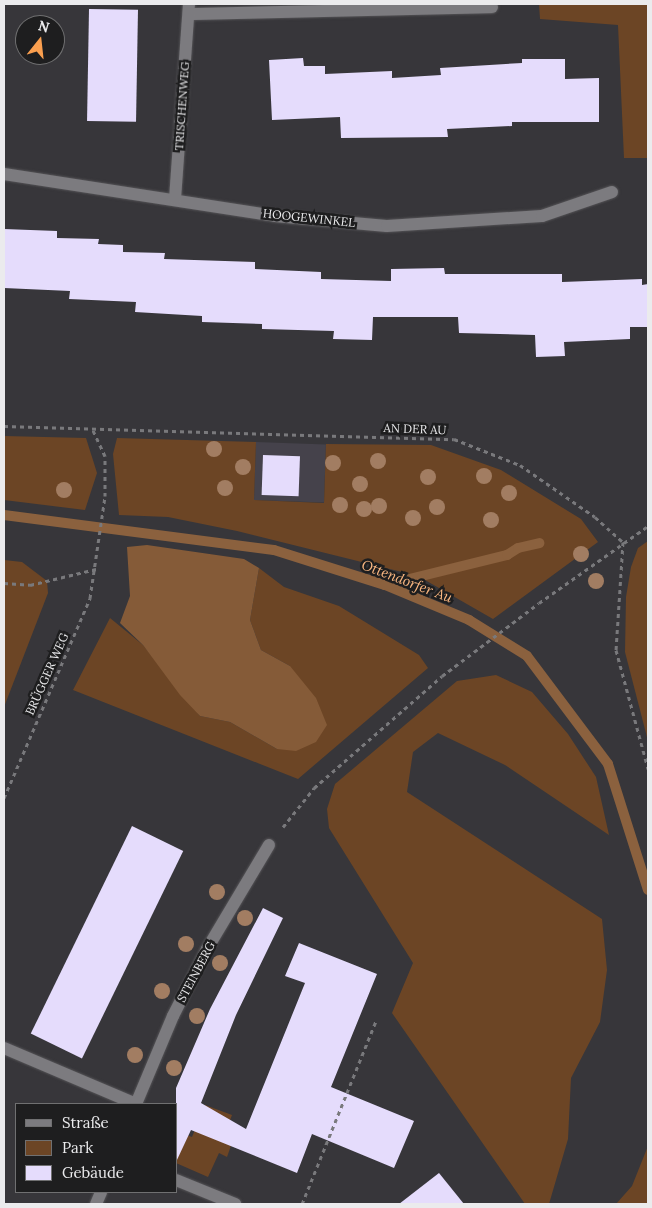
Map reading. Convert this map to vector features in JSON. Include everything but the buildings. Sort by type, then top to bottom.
[{"type":"street","name":"TRISCHENWEG","points":[[175,199],[189,9],[492,7]]},
{"type":"street","name":"HOOGEWINKEL","points":[[4,174],[275,216],[387,226],[542,216],[612,192]]},
{"type":"street","name":"STEINBERG","points":[[136,1103],[173,1016],[206,949],[269,845]]},
{"type":"street","name":"STEINBERG","points":[[4,1048],[134,1103]]},
{"type":"street","points":[[178,1181],[235,1204]]},
{"type":"path","name":"AN DER AU","points":[[4,426],[454,439],[520,465],[595,517],[623,542]]},
{"type":"path","name":"BRÜGGER WEG","points":[[4,798],[90,598],[98,555],[104,496],[105,456],[92,428]]},
{"type":"path","points":[[269,845],[314,788],[442,676],[539,603],[648,526]]},
{"type":"path","points":[[623,542],[616,650],[648,769]]},
{"type":"path","points":[[4,583],[30,585],[96,569]]},
{"type":"path","points":[[302,1204],[376,1021]]},
{"type":"shaded area","points":[[256,442],[326,444],[324,502],[254,500]]},
{"type":"shaded area","points":[[147,545],[244,559],[259,568],[250,620],[261,650],[290,666],[316,698],[327,725],[316,742],[296,751],[277,749],[230,722],[200,716],[180,695],[143,645],[120,623],[130,596],[127,547]]},
{"type":"green space","points":[[539,4],[648,4],[648,158],[624,158],[618,25],[540,19]]},
{"type":"green space","points":[[4,436],[86,438],[97,473],[85,510],[4,500]]},
{"type":"green space","points":[[117,438],[256,442],[254,500],[324,503],[326,444],[431,445],[501,470],[581,519],[598,542],[493,619],[418,576],[237,531],[168,517],[119,515],[113,454]]},
{"type":"green space","points":[[648,541],[648,741],[625,652],[626,597],[631,567],[638,548]]},
{"type":"green space","points":[[4,560],[22,562],[47,581],[48,593],[4,707]]},
{"type":"green space","points":[[259,568],[284,587],[339,606],[419,655],[428,668],[298,779],[73,690],[110,618],[143,645],[200,716],[230,722],[277,749],[290,666],[261,650],[250,620]]},
{"type":"green space","points":[[496,675],[532,692],[568,734],[596,777],[609,835],[505,765],[438,733],[413,752],[407,792],[602,919],[607,970],[600,1022],[571,1078],[568,1139],[549,1204],[525,1204],[392,1013],[413,963],[329,828],[327,809],[335,784],[457,681]]},
{"type":"green space","points":[[205,1105],[232,1115],[224,1136],[233,1140],[227,1157],[219,1153],[208,1177],[178,1164],[178,1132],[192,1137]]},
{"type":"green space","points":[[648,1146],[648,1204],[616,1204],[632,1186]]},
{"type":"waterway","name":"Ottendorfer Au","points":[[4,515],[274,550],[385,585],[469,620],[527,656],[608,764],[648,890]]},
{"type":"waterway","points":[[385,585],[507,555],[518,548],[539,543]]}]
